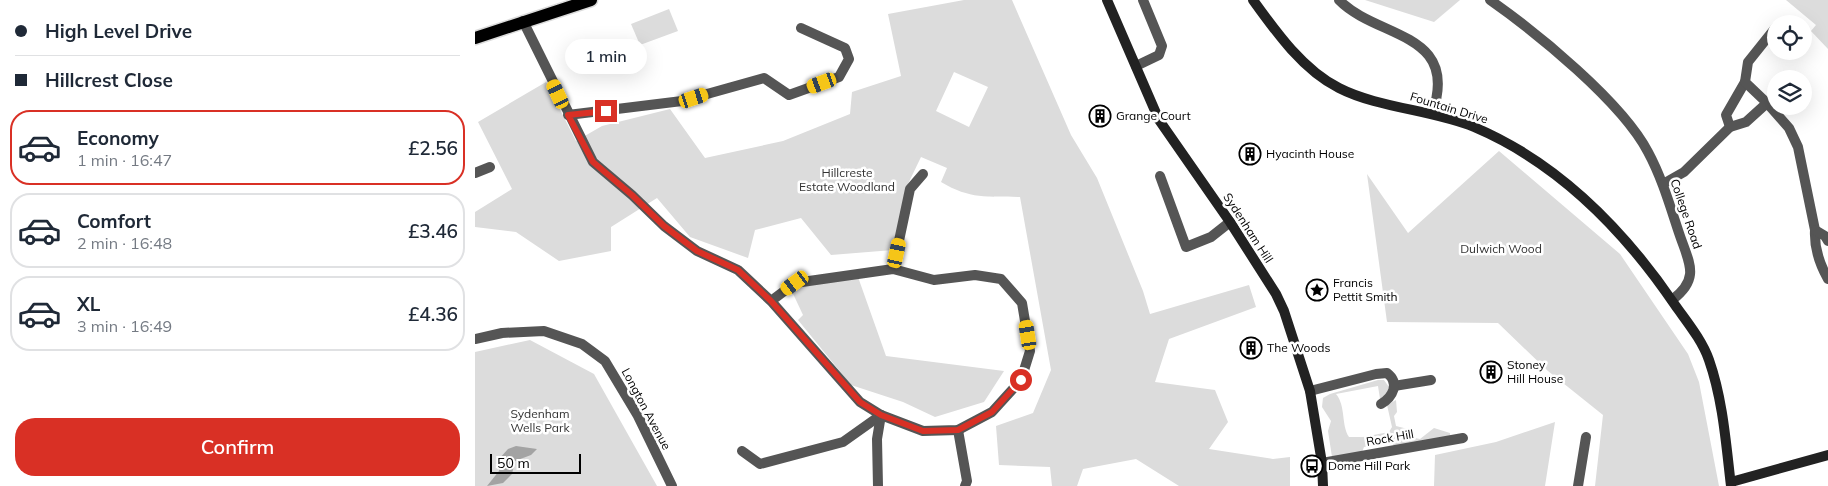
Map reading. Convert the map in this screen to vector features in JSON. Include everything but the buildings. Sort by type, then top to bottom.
[{"type":"main road","points":[[475,38],[591,0]]},
{"type":"street","name":"Sydenham Hill","points":[[1107,0],[1159,120],[1230,222],[1276,294],[1284,311],[1310,391],[1322,463],[1323,486]]},
{"type":"street","points":[[1136,66],[1159,55],[1162,46],[1143,0]]},
{"type":"street","name":"Fountain Drive","points":[[1253,0],[1276,32],[1323,78],[1339,88],[1472,126],[1504,141],[1537,161],[1597,209],[1631,246],[1672,300]]},
{"type":"street","points":[[1339,0],[1348,9],[1383,25],[1426,52],[1438,78],[1439,93],[1433,114]]},
{"type":"street","name":"College Road","points":[[1490,0],[1520,22],[1608,101],[1647,150],[1663,184],[1691,271],[1686,289],[1672,300]]},
{"type":"street","points":[[523,21],[593,162],[632,195],[664,226],[697,251],[738,270],[771,301],[860,402],[881,415],[923,431],[958,430],[992,412],[1021,380],[1030,351],[1023,303],[1001,280],[975,275],[934,280],[893,269],[795,283],[771,301]]},
{"type":"street","points":[[568,115],[682,102],[763,78],[789,96],[839,77],[849,59],[845,48],[801,28]]},
{"type":"street","points":[[1730,127],[1726,115],[1745,82],[1748,62],[1767,38]]},
{"type":"street","points":[[1663,184],[1684,172],[1730,127],[1746,122],[1767,103],[1745,82]]},
{"type":"street","points":[[1778,115],[1789,128],[1798,147],[1815,230],[1814,242],[1820,265],[1828,279]]},
{"type":"street","points":[[475,173],[490,167]]},
{"type":"street","points":[[893,269],[911,189],[923,174]]},
{"type":"street","points":[[1160,176],[1186,247],[1211,237],[1230,222]]},
{"type":"street","points":[[1815,230],[1828,241]]},
{"type":"street","points":[[1672,300],[1700,341],[1708,358],[1724,428],[1731,484],[1828,456]]},
{"type":"street","name":"Longton Avenue","points":[[475,339],[502,333],[545,331],[581,344],[605,361],[638,416],[672,486]]},
{"type":"street","points":[[1310,391],[1383,373],[1390,376],[1394,386],[1392,396],[1381,404]]},
{"type":"street","points":[[1394,386],[1431,380]]},
{"type":"street","points":[[742,450],[760,464],[843,442],[881,415]]},
{"type":"street","points":[[878,486],[877,439],[881,415]]},
{"type":"street","points":[[958,430],[967,481],[965,486]]},
{"type":"street","points":[[1578,486],[1586,437]]},
{"type":"street","name":"Rock Hill","points":[[1322,463],[1463,438]]},
{"type":"green space","name":"Hillcreste Estate Woodland","points":[[964,0],[1012,0],[1071,135],[1097,178],[1143,291],[1150,314],[1249,285],[1256,307],[1169,339],[1155,382],[1215,390],[1228,422],[1209,449],[1273,459],[1290,457],[1290,486],[1179,486],[1136,459],[1083,469],[1077,486],[1052,486],[1050,467],[999,465],[996,426],[1033,413],[1051,370],[1020,197],[980,196],[952,188],[941,182],[947,168],[921,157],[907,186],[893,250],[831,255],[801,218],[755,230],[748,258],[690,237],[657,198],[611,227],[611,251],[559,261],[516,232],[475,227],[475,212],[512,189],[478,122],[546,82],[576,141],[602,126],[670,109],[705,158],[783,141],[850,114],[852,92],[901,76],[888,14]],"holes":[[[954,72],[988,87],[969,127],[936,111]]]},
{"type":"green space","points":[[1365,0],[1460,0],[1434,22]]},
{"type":"green space","points":[[1786,0],[1828,0],[1828,49],[1812,32],[1816,25],[1812,22],[1812,15],[1804,15]]},
{"type":"green space","points":[[669,9],[678,31],[640,45],[631,24]]},
{"type":"green space","name":"Dulwich Wood","points":[[1499,151],[1620,254],[1688,354],[1699,382],[1719,486],[1595,486],[1603,415],[1548,371],[1498,323],[1387,322],[1367,174],[1408,233]]},
{"type":"green space","points":[[858,277],[886,356],[1004,371],[984,402],[935,417],[903,402],[851,385],[798,320],[803,315],[788,283]]},
{"type":"green space","name":"Sydenham Wells Park","points":[[530,340],[594,374],[657,486],[475,486],[475,352]]},
{"type":"green space","points":[[1378,380],[1384,380],[1389,387],[1387,394],[1380,399],[1378,386],[1336,394],[1341,404],[1345,427],[1349,437],[1363,437],[1389,432],[1392,427],[1387,405],[1396,400],[1397,412],[1394,416],[1396,426],[1408,429],[1415,438],[1420,439],[1434,428],[1450,433],[1451,444],[1430,448],[1394,449],[1393,443],[1364,447],[1362,452],[1332,457],[1328,431],[1331,421],[1322,407],[1323,398],[1330,394]]},
{"type":"green space","points":[[1555,422],[1545,486],[1434,486],[1435,455],[1496,442]]},
{"type":"shaded area","points":[[516,446],[537,449],[531,455],[515,461],[512,474],[503,483],[487,486],[499,471],[499,459],[508,449]]},
{"type":"place","name":"Grange Court","points":[[1100,116]]},
{"type":"place","name":"Hyacinth House","points":[[1250,154]]},
{"type":"place","name":"Francis Pettit Smith","points":[[1317,290]]},
{"type":"place","name":"The Woods","points":[[1251,348]]},
{"type":"place","name":"Stoney Hill House","points":[[1491,372]]},
{"type":"place","name":"Dome Hill Park","points":[[1312,466]]},
{"type":"route","points":[[606,111],[568,115],[593,162],[632,195],[664,226],[697,251],[738,270],[771,301],[860,402],[881,415],[923,431],[958,430],[992,412],[1021,380]]}]
